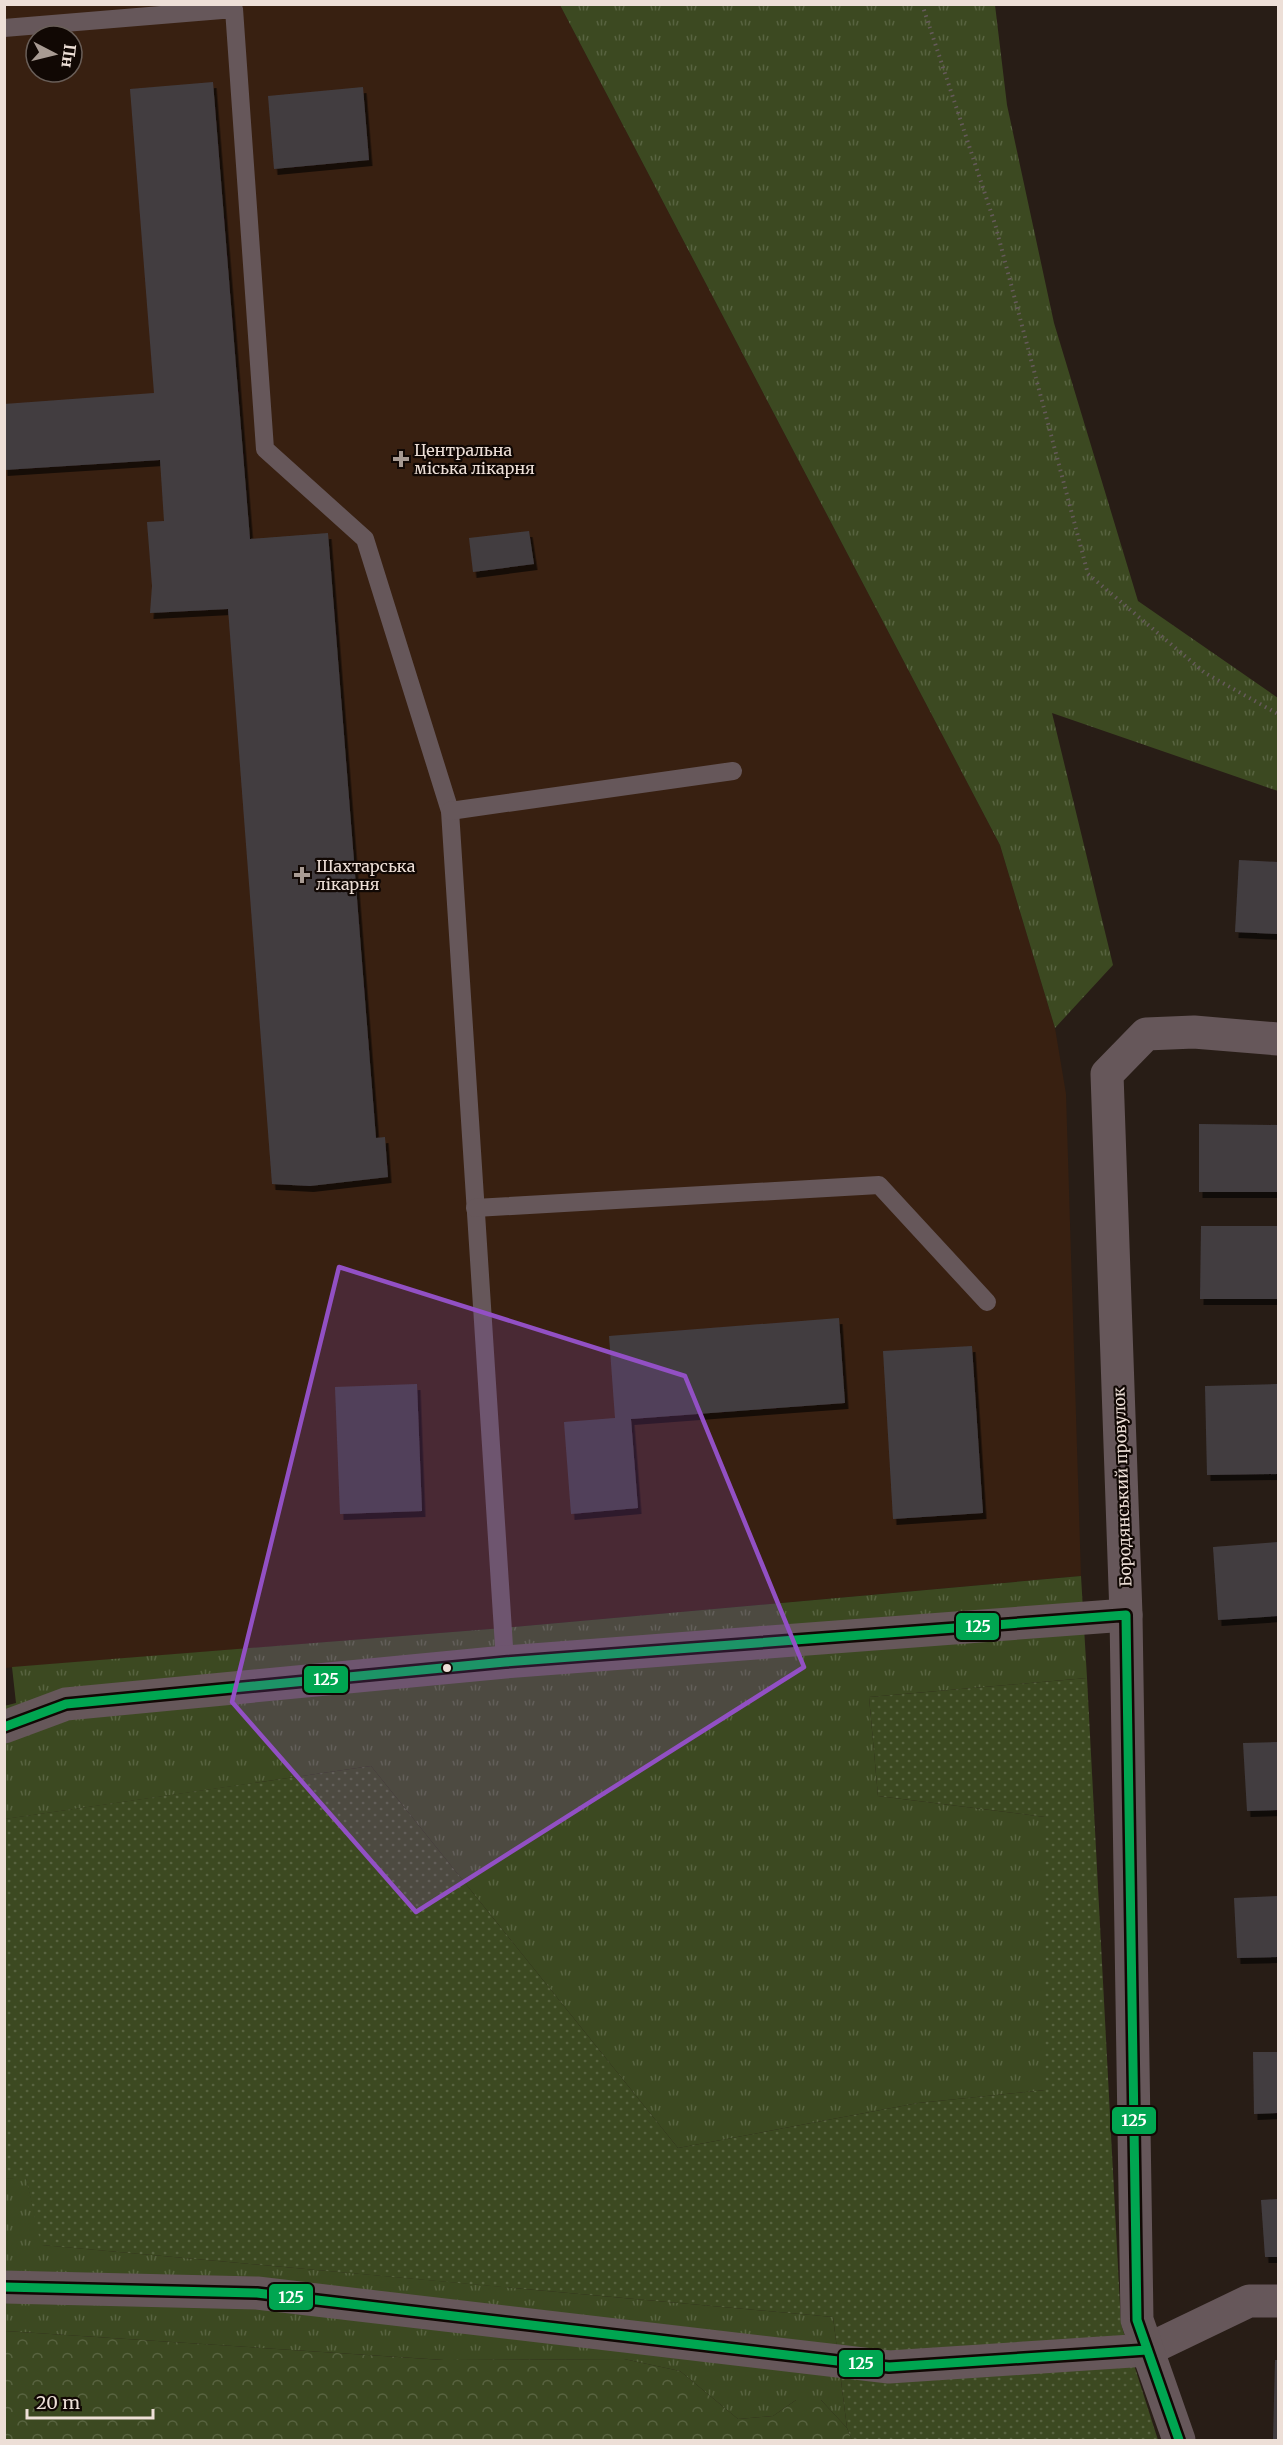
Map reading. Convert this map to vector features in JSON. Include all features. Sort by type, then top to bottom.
[{"type":"street","name":"Бородянський провулок","points":[[1179,2440],[1137,2320],[1126,1615],[1107,1074],[1146,1035],[1194,1032],[1278,1038]]},
{"type":"street","points":[[4,1727],[66,1704],[505,1662],[1126,1615]]},
{"type":"street","points":[[4,2287],[257,2293],[889,2367],[1147,2350],[1249,2301],[1278,2301]]},
{"type":"lane","points":[[4,28],[234,9],[265,449],[365,539],[450,811],[505,1662]]},
{"type":"lane","points":[[450,811],[733,771]]},
{"type":"lane","points":[[475,1208],[879,1185],[987,1302]]},
{"type":"path","points":[[922,4],[995,224],[1088,574],[1205,674],[1278,714]]},
{"type":"highlighted area","points":[[339,1267],[685,1376],[804,1667],[416,1912],[232,1702]]},
{"type":"shaded area","name":"Центральна міська лікарня","points":[[5,5],[560,5],[1000,845],[1055,1028],[1066,1094],[1081,1576],[503,1628],[5,1668]]},
{"type":"green space","points":[[560,5],[995,5],[1007,105],[1054,323],[1138,601],[1278,698],[1278,791],[1052,713],[1113,965],[1055,1028],[1000,845]]},
{"type":"green space","points":[[1081,1576],[1087,1678],[869,1697],[878,1796],[1045,1817],[1045,2090],[918,2103],[678,2148],[371,1766],[5,1819],[4,1706],[16,1703],[12,1667],[503,1628]]},
{"type":"green space","points":[[1087,1678],[1121,2324],[1158,2440],[852,2440],[847,2428],[833,2317],[41,2245],[26,2178],[5,2179],[4,1819],[371,1766],[678,2148],[918,2103],[1045,2090],[1045,1817],[878,1796],[869,1697]]},
{"type":"green space","points":[[26,2177],[42,2245],[833,2317],[847,2428],[821,2400],[796,2400],[773,2416],[738,2419],[680,2371],[624,2359],[444,2360],[5,2331],[4,2179]]},
{"type":"green space","points":[[5,2331],[443,2360],[624,2359],[680,2371],[738,2419],[773,2416],[796,2400],[821,2400],[847,2428],[852,2440],[5,2440]]},
{"type":"building","name":"Шахтарська лікарня","points":[[213,82],[250,539],[328,533],[376,1138],[385,1137],[388,1177],[310,1186],[272,1184],[228,609],[150,613],[152,586],[147,522],[164,521],[160,460],[4,470],[4,404],[154,393],[130,89]]},
{"type":"building","points":[[363,87],[369,160],[274,169],[268,96]]},
{"type":"building","points":[[529,531],[534,564],[473,572],[469,538]]},
{"type":"building","points":[[1239,860],[1278,862],[1278,934],[1235,932]]},
{"type":"building","points":[[1199,1124],[1278,1125],[1278,1192],[1199,1192]]},
{"type":"building","points":[[1201,1226],[1278,1226],[1278,1299],[1200,1299]]},
{"type":"building","points":[[839,1318],[845,1403],[631,1419],[638,1508],[571,1514],[564,1422],[615,1418],[609,1336]]},
{"type":"building","points":[[972,1346],[983,1513],[893,1519],[883,1351]]},
{"type":"building","points":[[417,1384],[422,1511],[340,1514],[335,1387]]},
{"type":"building","points":[[1278,1384],[1278,1474],[1207,1475],[1205,1386]]},
{"type":"building","points":[[1278,1542],[1278,1616],[1218,1620],[1213,1547]]},
{"type":"building","points":[[1278,1742],[1278,1810],[1247,1811],[1243,1743]]},
{"type":"building","points":[[1278,1896],[1278,1957],[1237,1958],[1234,1898]]},
{"type":"building","points":[[1253,2052],[1278,2052],[1278,2113],[1254,2114]]},
{"type":"building","points":[[1278,2199],[1278,2257],[1265,2257],[1261,2200]]},
{"type":"building","points":[[1275,2360],[1278,2360],[1278,2440],[1273,2440]]},
{"type":"transit line","name":"125","points":[[4,1727],[66,1704],[505,1662],[1126,1615],[1137,2320],[1179,2440]]},
{"type":"transit line","name":"125","points":[[4,2287],[257,2293],[889,2367],[1147,2350]]},
{"type":"place","name":"Центральна міська лікарня","points":[[401,459]]},
{"type":"place","name":"Шахтарська лікарня","points":[[302,875]]}]
